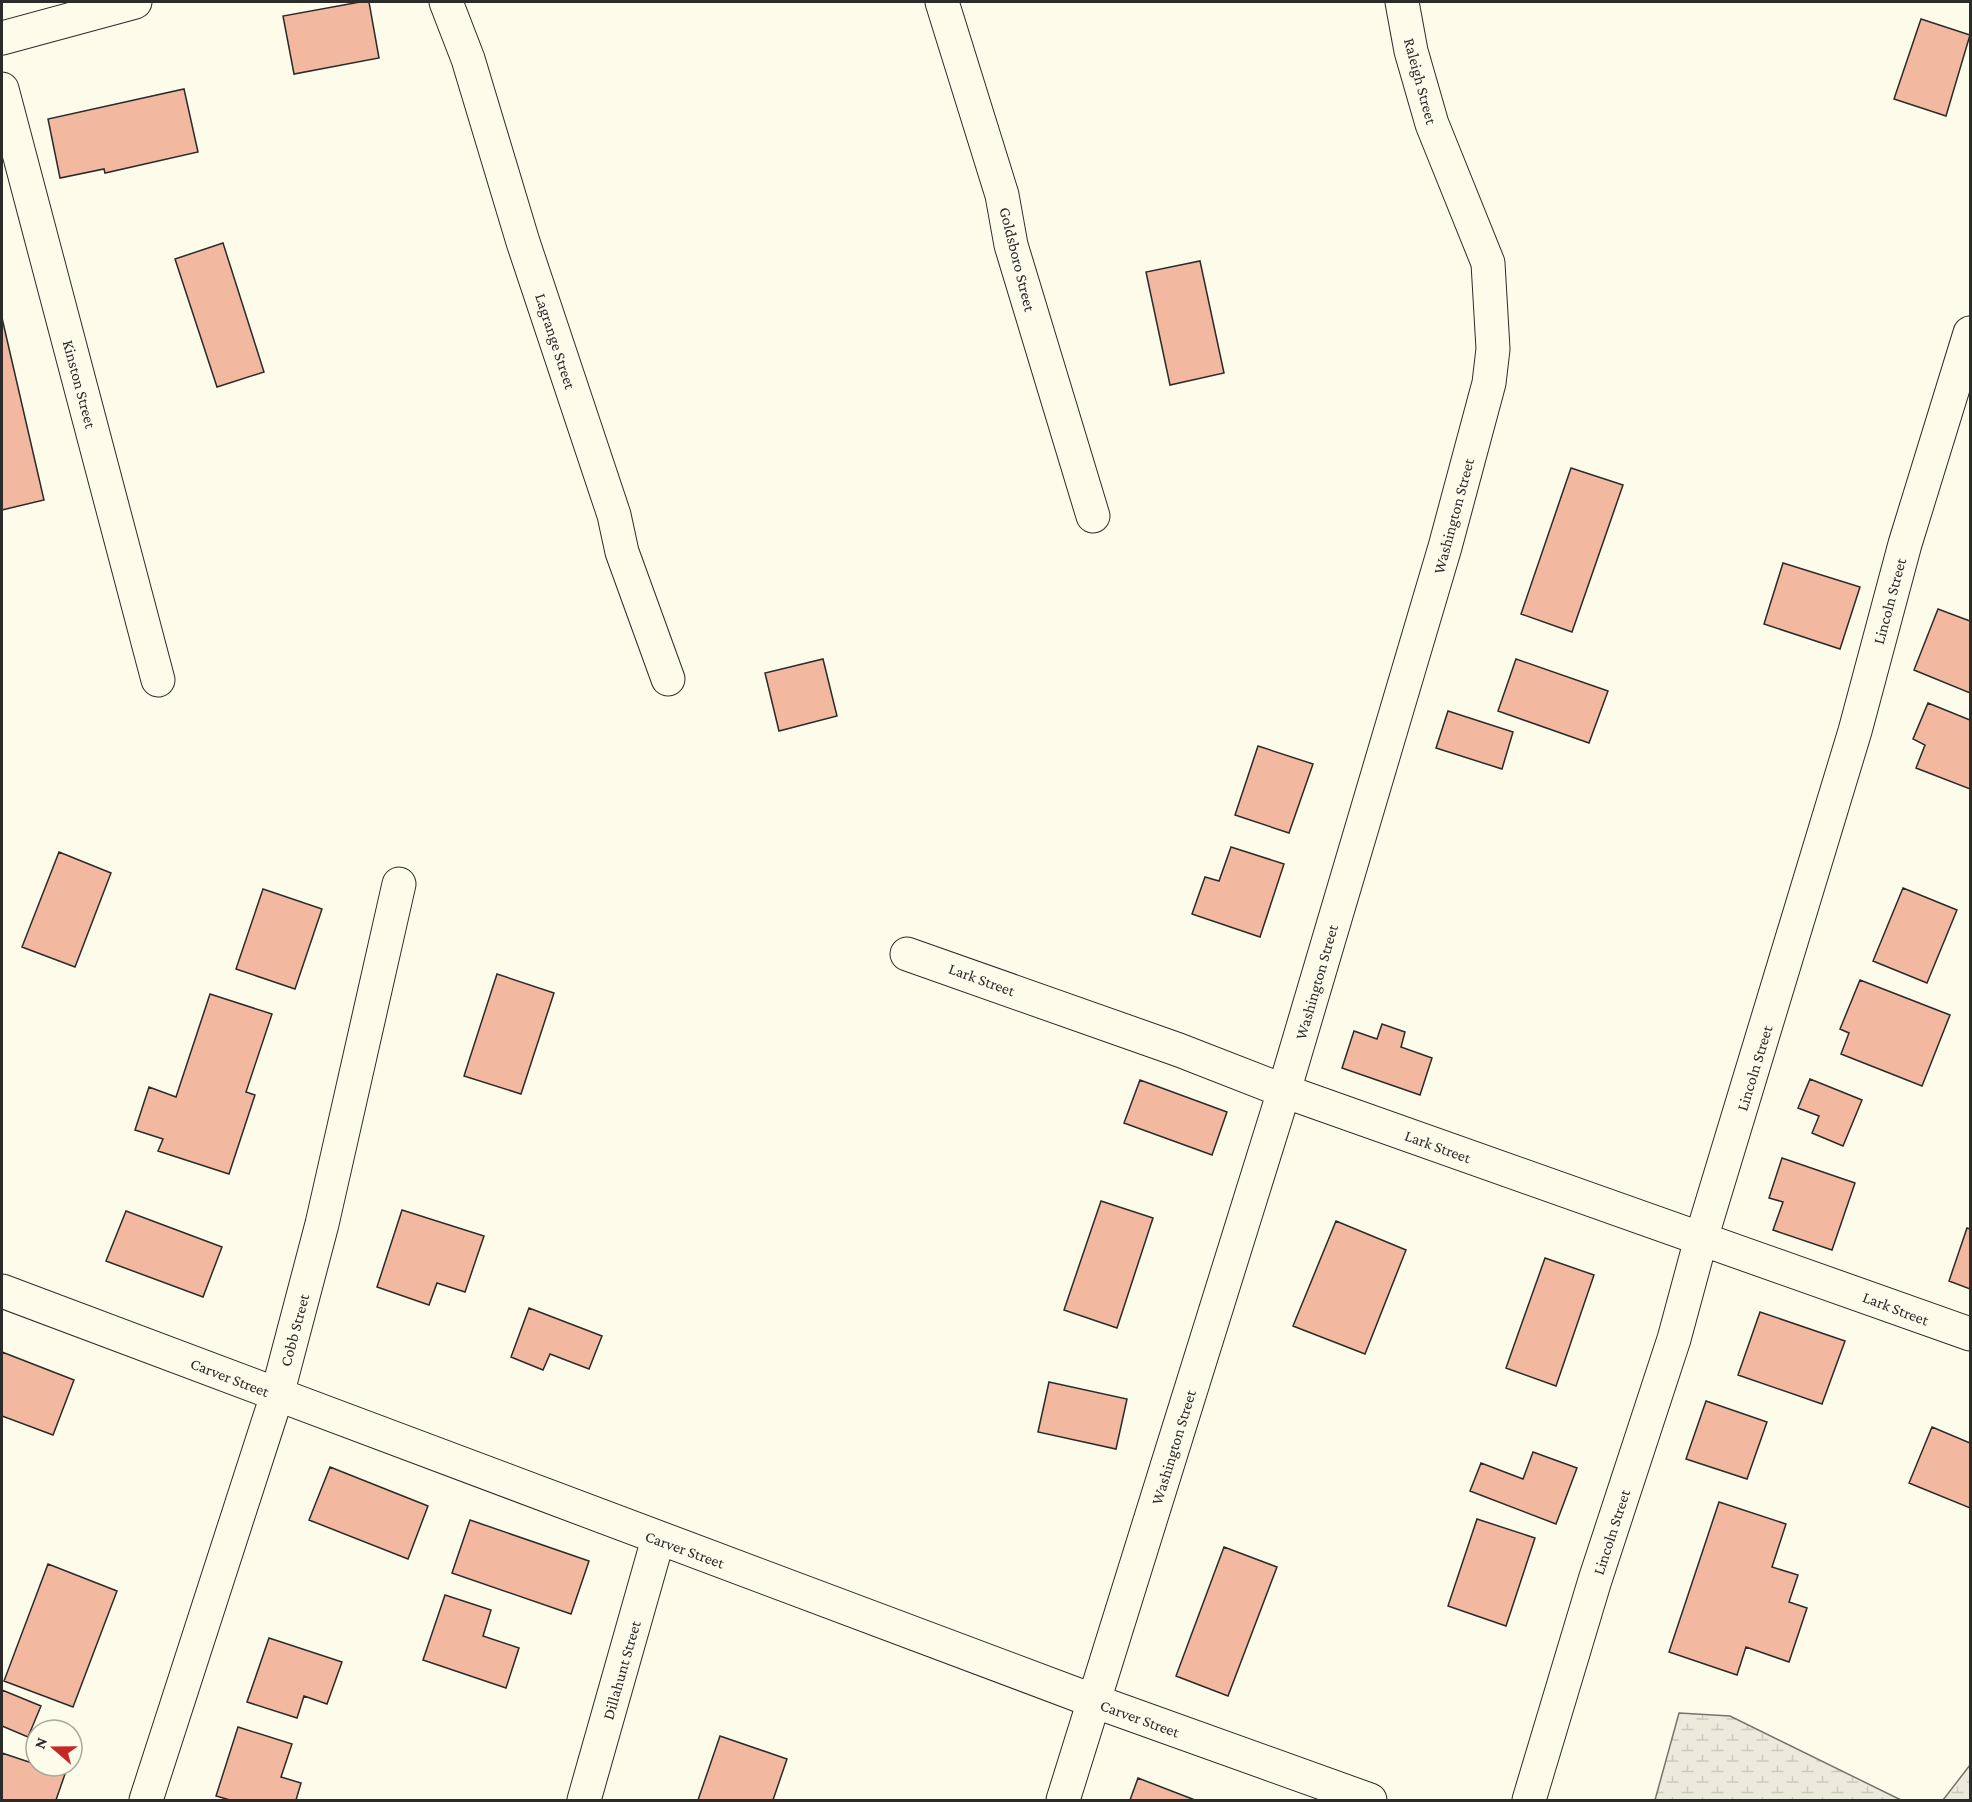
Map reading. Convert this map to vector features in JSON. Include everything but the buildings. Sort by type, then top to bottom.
[{"type":"street","points":[[2,38],[135,2]]},
{"type":"street","name":"Lagrange Street","points":[[446,2],[468,59],[523,242],[614,515],[622,552],[668,679]]},
{"type":"street","name":"Goldsboro Street","points":[[942,2],[1002,195],[1011,245],[1093,516]]},
{"type":"street","name":"Raleigh Street","points":[[1402,2],[1414,62],[1432,124],[1446,159]]},
{"type":"street","name":"Kinston Street","points":[[2,88],[158,680]]},
{"type":"street","name":"Washington Street","points":[[1063,1800],[1284,1091],[1445,547],[1489,383],[1493,349],[1488,263],[1446,159]]},
{"type":"street","name":"Lincoln Street","points":[[1529,1800],[1595,1580],[1674,1339],[1701,1239],[1855,731],[1905,544],[1971,333]]},
{"type":"street","name":"Cobb Street","points":[[146,1800],[277,1395],[322,1224],[399,884]]},
{"type":"street","name":"Lark Street","points":[[907,954],[1179,1050],[1284,1091],[1971,1334]]},
{"type":"street","name":"Carver Street","points":[[2,1292],[1094,1701],[1370,1800]]},
{"type":"street","name":"Dillahunt Street","points":[[584,1800],[658,1539]]},
{"type":"green space","points":[[1679,1713],[1730,1716],[1901,1800],[1655,1800]]},
{"type":"green space","points":[[1970,1765],[1970,1800],[1943,1800]]}]
